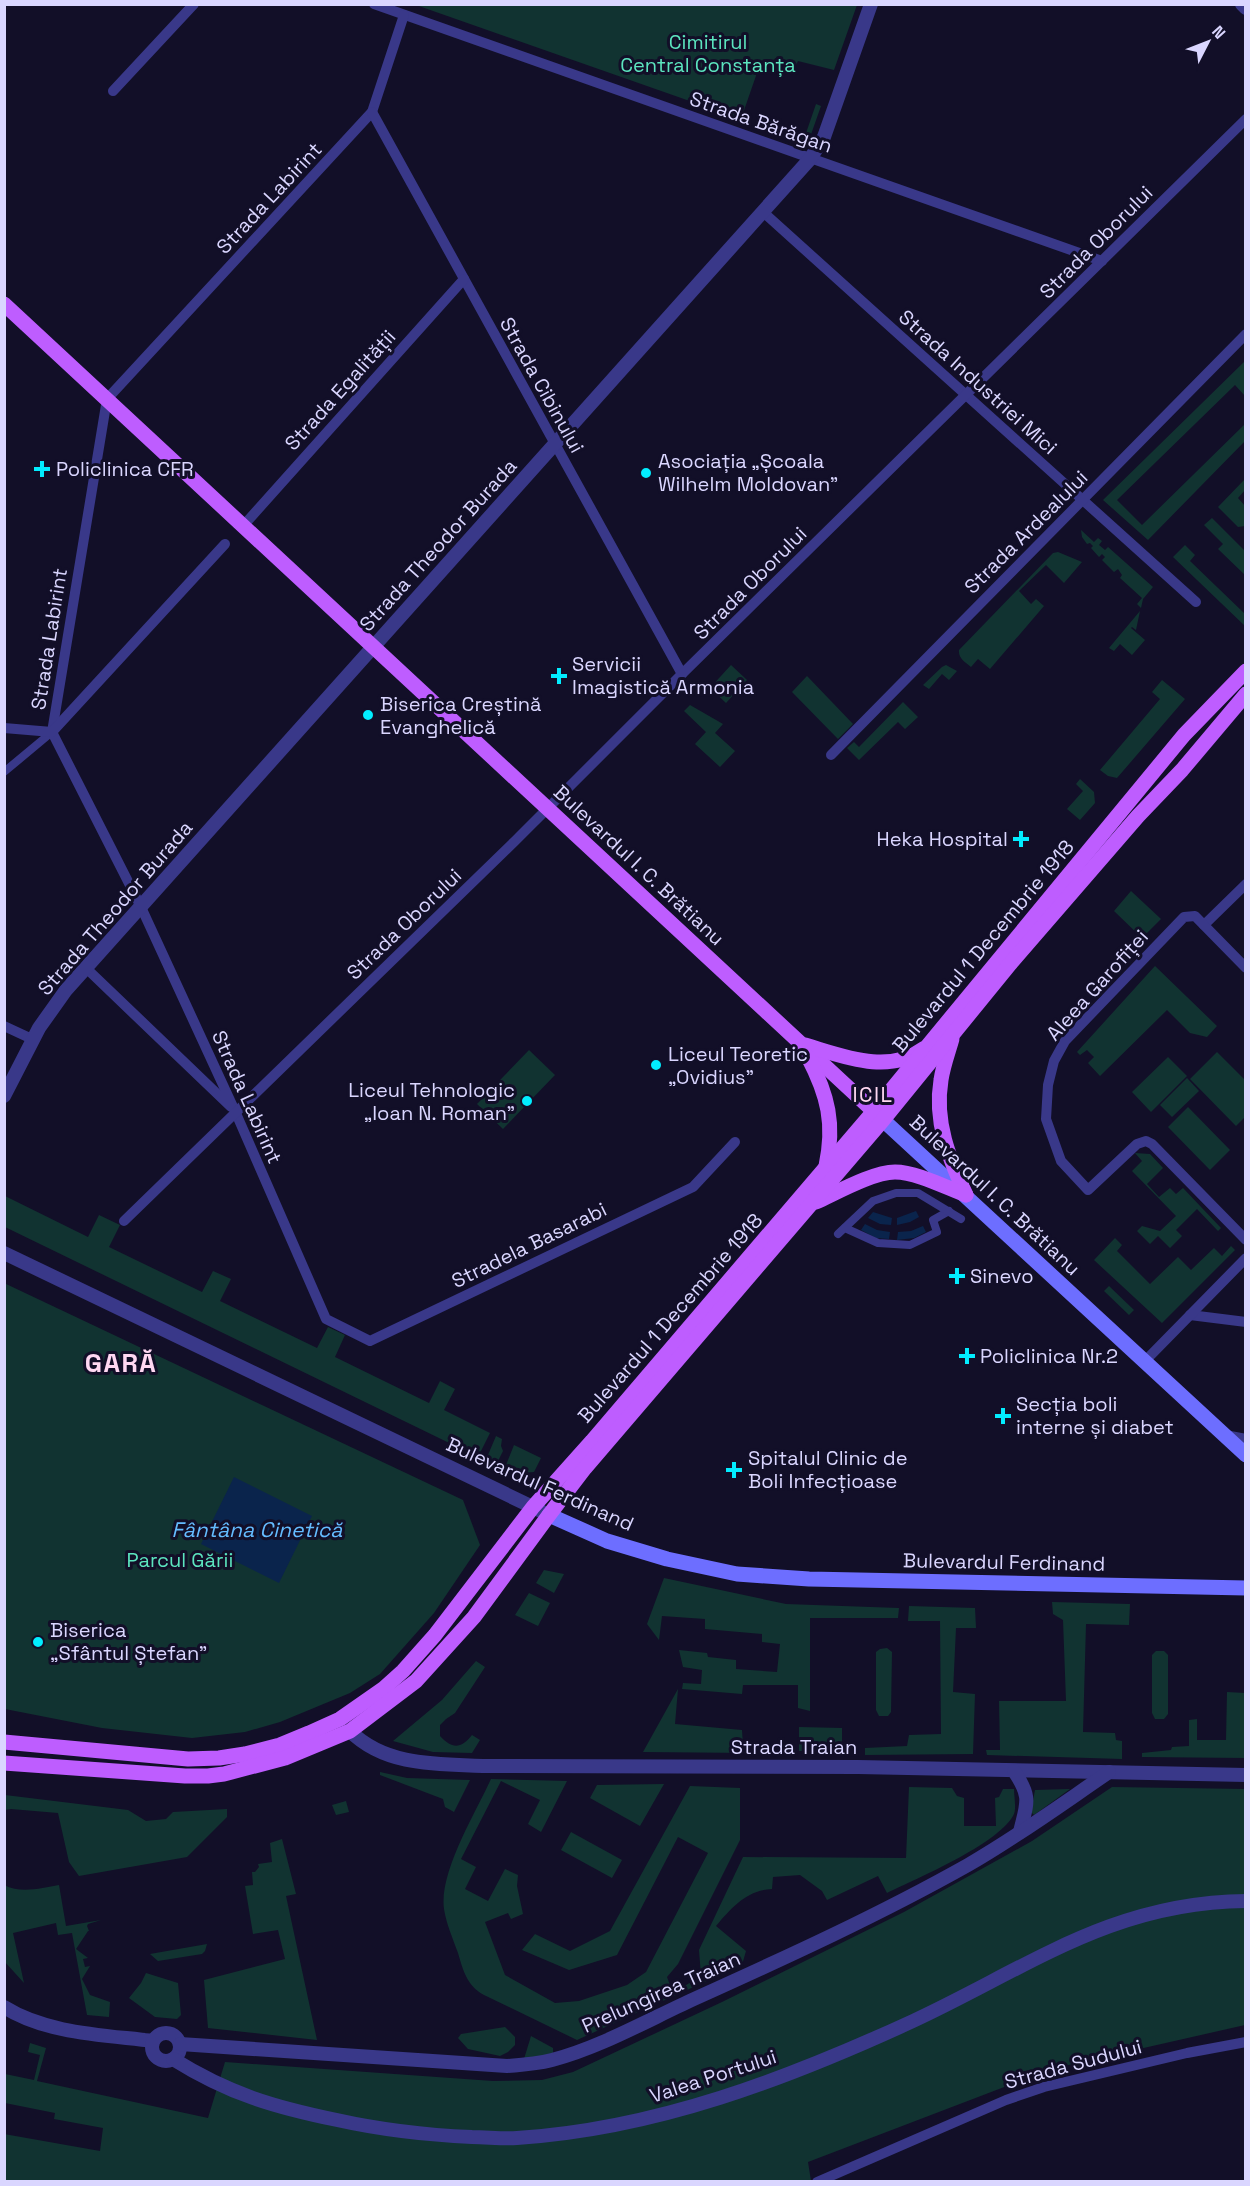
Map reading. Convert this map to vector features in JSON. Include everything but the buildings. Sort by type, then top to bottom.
[{"type":"main road","name":"Bulevardul I. C. Brătianu","points":[[4,304],[1245,1455]]},
{"type":"main road","name":"Bulevardul 1 Decembrie 1918","points":[[4,1762],[185,1776],[225,1774],[285,1758],[350,1731],[416,1681],[474,1617],[585,1468],[810,1205],[928,1046],[1184,735],[1245,671]]},
{"type":"main road","name":"Bulevardul 1 Decembrie 1918","points":[[4,1742],[188,1759],[245,1754],[280,1745],[340,1719],[403,1671],[435,1635],[533,1507],[825,1169],[878,1116],[954,1032],[1138,816],[1182,770],[1245,694]]},
{"type":"main road","points":[[954,1032],[941,1080],[940,1113],[946,1151],[966,1195]]},
{"type":"main road","points":[[801,1044],[873,1063],[889,1062],[918,1053],[928,1046]]},
{"type":"main road","points":[[801,1044],[820,1078],[830,1111],[831,1134],[825,1169]]},
{"type":"main road","points":[[810,1205],[850,1186],[895,1172],[921,1178],[966,1195]]},
{"type":"main road","name":"Bulevardul Ferdinand","points":[[549,1515],[607,1541],[667,1559],[736,1574],[809,1580],[1245,1588]]},
{"type":"street","points":[[113,91],[194,4]]},
{"type":"street","name":"Strada Bărăgan","points":[[374,4],[1102,261]]},
{"type":"street","name":"Strada Theodor Burada","points":[[4,1096],[32,1039],[48,1014],[86,968],[810,159],[824,137],[871,4]]},
{"type":"street","points":[[1242,4],[1245,8]]},
{"type":"street","name":"Strada Labirint","points":[[326,1319],[235,1111],[141,906],[52,732],[107,399],[372,112],[405,15]]},
{"type":"street","name":"Strada Cibinului","points":[[372,112],[682,674]]},
{"type":"street","name":"Strada Oborului","points":[[124,1221],[548,809],[1245,119]]},
{"type":"street","name":"Strada Industriei Mici","points":[[763,212],[1196,602]]},
{"type":"street","name":"Strada Egalității","points":[[243,526],[464,279]]},
{"type":"street","name":"Strada Ardealului","points":[[831,755],[1245,334]]},
{"type":"street","points":[[4,772],[52,732],[225,544]]},
{"type":"street","points":[[4,728],[52,732]]},
{"type":"street","points":[[1245,884],[1204,924],[1245,968]]},
{"type":"street","name":"Aleea Garofiței","points":[[1204,924],[1196,915],[1184,917],[1065,1041],[1054,1061],[1048,1085],[1046,1119],[1061,1161],[1088,1190],[1137,1144],[1146,1141],[1152,1144],[1245,1240]]},
{"type":"street","points":[[86,968],[235,1111]]},
{"type":"street","points":[[4,1026],[32,1039]]},
{"type":"street","name":"Stradela Basarabi","points":[[326,1319],[370,1341],[693,1187],[735,1142]]},
{"type":"street","points":[[949,1210],[933,1220],[937,1232],[910,1245],[878,1243],[842,1231],[873,1201],[896,1193],[918,1193],[949,1210],[961,1219]]},
{"type":"street","name":"Bulevardul Ferdinand","points":[[4,1253],[549,1515]]},
{"type":"street","points":[[1145,1362],[1245,1258]]},
{"type":"street","points":[[1190,1315],[1245,1322]]},
{"type":"street","points":[[1224,1435],[1245,1438]]},
{"type":"street","name":"Strada Traian","points":[[350,1731],[372,1749],[392,1757],[426,1764],[858,1767],[1245,1775]]},
{"type":"street","points":[[1014,1771],[1025,1787],[1027,1797],[1020,1832]]},
{"type":"street","name":"Prelungirea Traian","points":[[180,2044],[507,2066],[553,2060],[599,2043],[827,1938],[949,1875],[1020,1832],[1108,1772]]},
{"type":"street","name":"Valea Portului","points":[[173,2059],[200,2076],[240,2095],[291,2111],[362,2126],[426,2135],[515,2138],[601,2129],[707,2103],[783,2076],[913,2021],[1049,1950],[1098,1929],[1152,1911],[1225,1901],[1245,1901]]},
{"type":"street","points":[[4,2007],[34,2021],[70,2030],[153,2041]]},
{"type":"street","points":[[167,2033],[175,2037],[180,2044],[178,2054],[166,2061],[157,2058],[152,2050],[153,2041],[159,2035],[167,2033]]},
{"type":"street","name":"Strada Sudului","points":[[817,2181],[1006,2100],[1044,2087],[1187,2053],[1245,2042]]},
{"type":"green space","name":"Cimitirul Central Constanța","points":[[416,5],[857,5],[834,70],[798,61],[796,65],[775,58],[770,73],[758,70],[741,119]]},
{"type":"green space","points":[[816,104],[821,106],[808,143],[769,129],[770,125],[805,136]]},
{"type":"green space","points":[[1245,361],[1245,396],[1235,385],[1117,500],[1142,525],[1245,424],[1245,441],[1148,540],[1103,500]]},
{"type":"green space","points":[[1245,479],[1245,490],[1238,498],[1245,506],[1245,526],[1238,527],[1218,507]]},
{"type":"green space","points":[[1212,518],[1245,551],[1245,575],[1218,549],[1223,544],[1204,525]]},
{"type":"green space","points":[[1081,530],[1094,542],[1098,538],[1102,541],[1099,545],[1105,550],[1108,547],[1153,587],[1143,599],[1141,608],[1137,604],[1142,598],[1120,578],[1122,575],[1118,569],[1114,572],[1102,560],[1105,557],[1102,554],[1099,557],[1091,548],[1093,546],[1090,543],[1087,544],[1082,537]]},
{"type":"green space","points":[[1185,545],[1195,555],[1190,561],[1245,614],[1245,626],[1173,557]]},
{"type":"green space","points":[[1058,552],[1082,562],[1064,583],[1046,565],[1019,591],[1031,604],[1036,599],[1044,606],[990,669],[978,659],[971,667],[964,662],[959,650],[1053,553]]},
{"type":"green space","points":[[1140,611],[1136,630],[1131,628],[1145,640],[1132,655],[1120,644],[1114,651],[1109,648]]},
{"type":"green space","points":[[731,665],[747,680],[726,703],[710,688]]},
{"type":"green space","points":[[946,665],[957,671],[949,680],[942,674],[929,689],[923,685],[942,667]]},
{"type":"green space","points":[[807,676],[853,724],[838,739],[792,692]]},
{"type":"green space","points":[[1162,680],[1185,699],[1117,778],[1108,776],[1100,770],[1160,699],[1152,692]]},
{"type":"green space","points":[[903,702],[918,717],[905,729],[898,722],[859,760],[847,748],[854,742],[859,747]]},
{"type":"green space","points":[[690,705],[723,724],[715,733],[735,751],[720,767],[695,744],[706,732],[684,711]]},
{"type":"green space","points":[[1080,779],[1094,792],[1095,803],[1080,820],[1067,809],[1083,791],[1076,784]]},
{"type":"green space","points":[[1131,891],[1161,919],[1142,938],[1114,911]]},
{"type":"green space","points":[[1155,966],[1217,1026],[1207,1037],[1190,1033],[1167,1010],[1100,1076],[1088,1063],[1094,1057],[1087,1050],[1080,1055],[1077,1052]]},
{"type":"green space","points":[[529,1050],[555,1075],[503,1129],[477,1104]]},
{"type":"green space","points":[[1217,1052],[1245,1080],[1245,1117],[1236,1126],[1190,1079]]},
{"type":"green space","points":[[1168,1057],[1187,1076],[1151,1112],[1132,1092]]},
{"type":"green space","points":[[1187,1078],[1199,1091],[1172,1117],[1160,1105]]},
{"type":"green space","points":[[1188,1107],[1230,1150],[1210,1170],[1168,1127]]},
{"type":"green space","points":[[1135,1153],[1150,1154],[1163,1168],[1147,1184],[1159,1197],[1170,1188],[1176,1194],[1183,1188],[1221,1228],[1218,1231],[1197,1209],[1176,1230],[1182,1236],[1170,1248],[1158,1236],[1150,1244],[1137,1231],[1142,1226],[1160,1231],[1176,1216],[1132,1171],[1142,1161]]},
{"type":"green space","points":[[5,1196],[88,1237],[99,1215],[120,1225],[109,1247],[202,1292],[213,1271],[231,1279],[220,1301],[317,1348],[328,1327],[345,1335],[335,1357],[429,1403],[440,1381],[455,1389],[444,1410],[490,1433],[478,1457],[5,1227]]},
{"type":"green space","points":[[1115,1238],[1122,1245],[1117,1251],[1150,1284],[1178,1257],[1191,1270],[1214,1248],[1222,1256],[1231,1246],[1235,1250],[1162,1323],[1094,1260]]},
{"type":"green space","name":"Parcul Gării","points":[[4,1283],[463,1500],[480,1545],[434,1613],[380,1674],[350,1693],[280,1722],[245,1732],[192,1738],[102,1728],[5,1709]]},
{"type":"green space","points":[[1109,1286],[1134,1310],[1129,1315],[1104,1291]]},
{"type":"green space","points":[[496,1436],[502,1439],[503,1451],[495,1467],[485,1462]]},
{"type":"green space","points":[[514,1445],[541,1458],[534,1472],[510,1474],[511,1467],[506,1465]]},
{"type":"green space","points":[[544,1570],[564,1574],[554,1593],[536,1583]]},
{"type":"green space","points":[[664,1578],[786,1604],[899,1608],[898,1618],[810,1618],[810,1711],[798,1708],[798,1685],[743,1685],[742,1694],[682,1689],[683,1683],[701,1684],[702,1670],[683,1667],[679,1650],[707,1653],[708,1657],[736,1660],[736,1669],[777,1672],[780,1644],[762,1642],[762,1634],[705,1629],[705,1619],[662,1616],[659,1640],[647,1624]]},
{"type":"green space","points":[[529,1593],[550,1603],[538,1626],[515,1615]]},
{"type":"green space","points":[[1052,1602],[1130,1604],[1129,1625],[1086,1624],[1083,1732],[1115,1733],[1116,1740],[1122,1741],[1122,1759],[987,1755],[986,1750],[1000,1750],[999,1701],[1066,1701],[1063,1620],[1053,1614]]},
{"type":"green space","points":[[909,1606],[975,1608],[976,1628],[956,1628],[953,1692],[975,1694],[973,1754],[865,1755],[865,1748],[907,1746],[909,1735],[941,1734],[940,1621],[908,1621]]},
{"type":"green space","points":[[887,1648],[892,1652],[891,1712],[888,1716],[879,1716],[876,1710],[876,1652]]},
{"type":"green space","points":[[1156,1651],[1164,1651],[1168,1655],[1168,1714],[1164,1719],[1155,1719],[1152,1713],[1152,1655]]},
{"type":"green space","points":[[476,1661],[485,1667],[455,1713],[440,1725],[440,1736],[452,1745],[464,1743],[472,1735],[480,1740],[472,1753],[433,1752],[393,1741],[442,1700]]},
{"type":"green space","points":[[678,1689],[675,1724],[742,1730],[743,1746],[752,1746],[752,1753],[643,1752]]},
{"type":"green space","points":[[1227,1692],[1245,1693],[1245,1758],[1142,1757],[1142,1753],[1189,1746],[1189,1720],[1197,1719],[1197,1740],[1226,1740]]},
{"type":"green space","points":[[799,1727],[842,1728],[842,1752],[799,1751]]},
{"type":"green space","points":[[380,1772],[407,1778],[470,1780],[454,1812],[445,1807],[443,1799],[380,1775]]},
{"type":"green space","points":[[491,1779],[567,1781],[541,1832],[528,1824],[540,1800],[501,1781],[461,1859],[476,1867],[465,1889],[488,1901],[505,1869],[518,1875],[517,1886],[523,1914],[511,1919],[508,1913],[485,1922],[505,1975],[555,2003],[579,2001],[627,1985],[646,1972],[708,1853],[678,1837],[617,1955],[569,1970],[522,1950],[535,1934],[570,1951],[610,1931],[690,1786],[740,1788],[740,1840],[678,1964],[667,1977],[673,1993],[701,1976],[699,1950],[743,1857],[906,1858],[909,1787],[952,1788],[957,1796],[964,1798],[964,1826],[996,1826],[995,1798],[999,1797],[1003,1789],[1014,1789],[1015,1807],[1013,1816],[1004,1827],[974,1849],[887,1893],[878,1876],[827,1900],[822,1891],[800,1875],[773,1877],[772,1889],[748,1896],[734,1906],[716,1926],[746,1951],[742,1965],[577,2040],[484,1995],[473,1987],[462,1965],[448,1925],[444,1909],[444,1894],[452,1861]]},
{"type":"green space","points":[[664,1784],[640,1826],[590,1798],[597,1785]]},
{"type":"green space","points":[[1112,1787],[1245,1789],[1245,2025],[1051,2069],[808,2162],[811,2181],[5,2181],[4,2134],[100,2151],[103,2128],[54,2119],[55,2113],[5,2103],[5,2074],[34,2080],[40,2055],[28,2052],[30,2043],[46,2048],[37,2081],[208,2118],[225,2062],[493,2081],[542,2080],[573,2072],[722,2002],[904,1912],[1032,1841]]},
{"type":"green space","points":[[1070,1789],[1034,1815],[1031,1812],[1035,1790]]},
{"type":"green space","points":[[5,1795],[128,1810],[146,1821],[166,1819],[173,1812],[227,1809],[227,1817],[187,1857],[79,1876],[69,1862],[58,1813],[5,1810]]},
{"type":"green space","points":[[346,1801],[349,1812],[336,1815],[332,1805]]},
{"type":"green space","points":[[571,1832],[622,1860],[612,1878],[561,1850]]},
{"type":"green space","points":[[282,1839],[296,1894],[286,1896],[317,2040],[208,2028],[204,1980],[285,1959],[278,1930],[253,1934],[245,1886],[253,1885],[252,1872],[259,1867],[258,1864],[272,1862],[270,1843]]},
{"type":"green space","points":[[4,1885],[24,1890],[59,1885],[66,1926],[101,1920],[88,1924],[89,1931],[76,1949],[88,1958],[83,1959],[85,1967],[90,1966],[82,1979],[90,1995],[110,2002],[109,2017],[87,2015],[72,1933],[58,1935],[56,1923],[13,1933],[24,1983],[5,1962]]},
{"type":"green space","points":[[207,1944],[202,1954],[158,1961],[150,1954]]},
{"type":"green space","points":[[146,1973],[178,1983],[181,2015],[177,2019],[155,2017],[129,1998]]},
{"type":"green space","points":[[505,2027],[515,2037],[515,2045],[500,2056],[468,2049],[458,2038],[461,2034]]},
{"type":"green space","points":[[531,2036],[553,2048],[553,2055],[524,2059]]},
{"type":"water","points":[[916,1211],[919,1217],[897,1225],[897,1218]]},
{"type":"water","points":[[873,1212],[892,1218],[891,1225],[880,1224],[868,1218]]},
{"type":"water","points":[[865,1224],[877,1230],[890,1232],[889,1239],[876,1238],[861,1230]]},
{"type":"water","points":[[923,1226],[926,1232],[914,1238],[897,1240],[898,1232],[911,1231]]},
{"type":"water","name":"Fântâna Cinetică","points":[[234,1477],[312,1516],[279,1583],[201,1544]]},
{"type":"place","name":"Policlinica CFR","points":[[42,469]]},
{"type":"place","name":"Asociația „Școala Wilhelm Moldovan”","points":[[646,473]]},
{"type":"place","name":"Servicii Imagistică Armonia","points":[[559,676]]},
{"type":"place","name":"Biserica Creștină Evanghelică","points":[[368,715]]},
{"type":"place","name":"Heka Hospital","points":[[1021,839]]},
{"type":"place","name":"Liceul Teoretic „Ovidius”","points":[[656,1065]]},
{"type":"place","name":"Liceul Tehnologic „Ioan N. Roman”","points":[[527,1101]]},
{"type":"place","name":"Sinevo","points":[[957,1276]]},
{"type":"place","name":"Policlinica Nr.2","points":[[967,1356]]},
{"type":"place","name":"Secția boli interne și diabet","points":[[1003,1416]]},
{"type":"place","name":"Spitalul Clinic de Boli Infecțioase","points":[[734,1470]]},
{"type":"place","name":"Biserica „Sfântul Ștefan”","points":[[38,1642]]},
{"type":"district","name":"ICIL","points":[[873,1095]]},
{"type":"district","name":"GARĂ","points":[[121,1363]]}]
